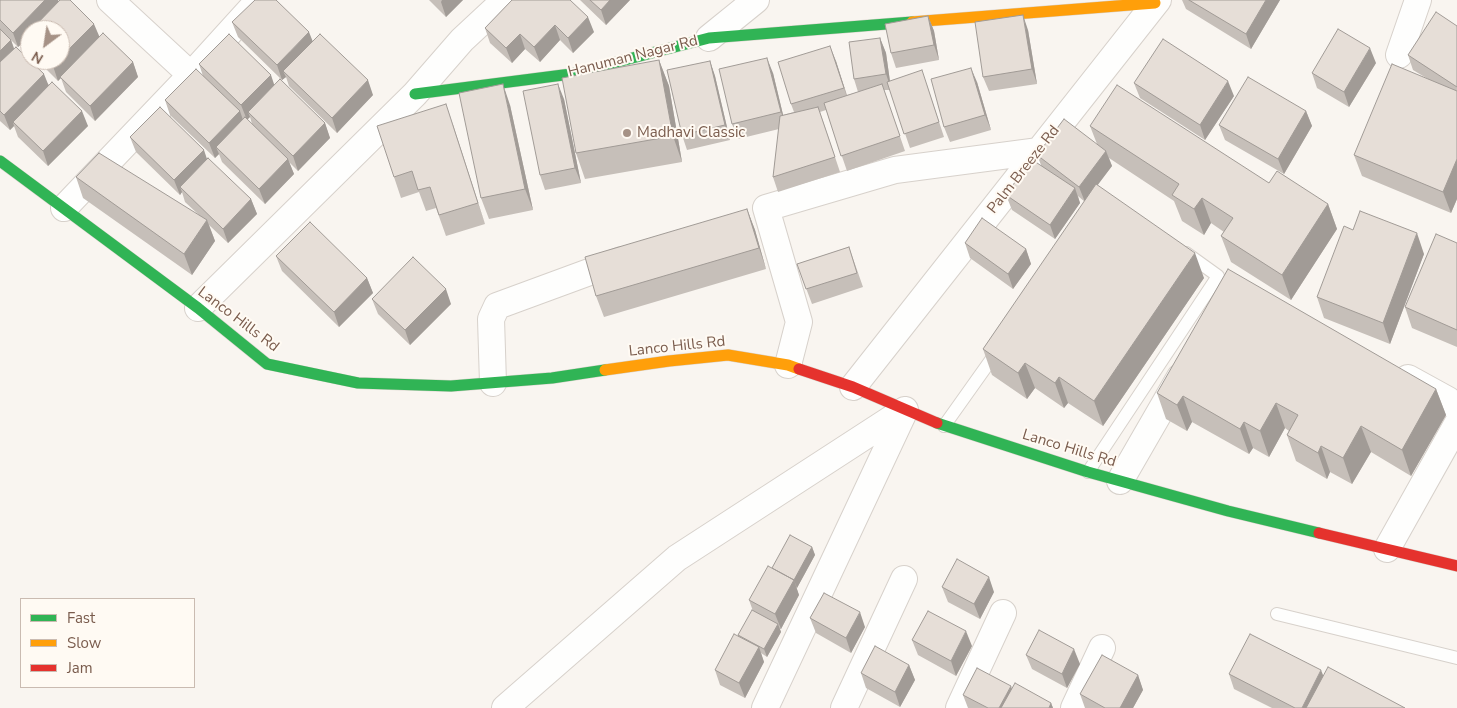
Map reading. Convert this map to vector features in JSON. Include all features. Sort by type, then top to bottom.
[{"type":"street","points":[[110,0],[191,75]]},
{"type":"street","points":[[64,208],[191,75],[259,0]]},
{"type":"street","points":[[198,308],[415,94],[462,40],[505,0]]},
{"type":"street","points":[[710,38],[756,0]]},
{"type":"street","points":[[1399,55],[1418,0]]},
{"type":"street","name":"Hanuman Nagar Rd","points":[[415,94],[570,74],[710,38],[1155,1]]},
{"type":"street","name":"Palm Breeze Rd","points":[[853,387],[1155,1]]},
{"type":"street","points":[[788,364],[799,322],[757,211],[895,170],[1039,151]]},
{"type":"street","name":"Lanco Hills Rd","points":[[0,162],[198,308],[267,364],[358,383],[451,386],[552,378],[669,361],[728,355],[788,364],[853,387],[944,426],[1088,472],[1228,511],[1457,566]]},
{"type":"street","points":[[493,383],[491,319],[497,306],[647,251]]},
{"type":"street","points":[[1120,481],[1228,294],[1236,289]]},
{"type":"street","points":[[1388,367],[1448,400],[1457,408]]},
{"type":"street","points":[[505,708],[677,558],[905,410]]},
{"type":"street","points":[[764,708],[905,410]]},
{"type":"street","points":[[1387,549],[1457,424]]},
{"type":"street","points":[[844,708],[904,579]]},
{"type":"street","points":[[959,708],[1003,614]]},
{"type":"street","points":[[1074,708],[1102,648]]},
{"type":"lane","points":[[1088,472],[1218,276],[1178,248]]},
{"type":"lane","points":[[944,426],[1007,336]]},
{"type":"lane","points":[[1277,614],[1457,658]]},
{"type":"building","points":[[0,0],[45,0],[26,20],[20,20],[20,26],[13,33],[0,20]]},
{"type":"building","points":[[60,0],[70,0],[94,24],[70,48],[70,20],[41,20]]},
{"type":"building","points":[[255,0],[276,0],[309,32],[277,65],[232,22]]},
{"type":"building","points":[[512,0],[570,0],[588,17],[568,38],[555,25],[534,47],[520,34],[506,48],[485,28]]},
{"type":"building","points":[[590,0],[610,0],[601,10]]},
{"type":"building","points":[[1189,0],[1266,0],[1246,34]]},
{"type":"building","points":[[1436,12],[1457,26],[1457,87],[1408,55]]},
{"type":"building","points":[[1023,15],[1032,69],[983,77],[975,22]]},
{"type":"building","points":[[928,16],[934,45],[891,53],[885,24]]},
{"type":"building","points":[[0,29],[11,40],[0,51]]},
{"type":"building","points":[[1338,29],[1370,48],[1344,92],[1312,73]]},
{"type":"building","points":[[103,33],[133,62],[90,106],[60,77],[67,70],[70,70],[70,67]]},
{"type":"building","points":[[229,34],[271,75],[241,105],[199,64]]},
{"type":"building","points":[[320,34],[368,80],[332,118],[283,71]]},
{"type":"building","points":[[880,38],[886,74],[854,79],[849,42]]},
{"type":"building","points":[[1163,39],[1228,81],[1200,125],[1134,83]]},
{"type":"building","points":[[830,46],[844,88],[791,104],[778,62]]},
{"type":"building","points":[[16,47],[20,51],[20,70],[40,70],[44,74],[4,115],[0,111],[0,62]]},
{"type":"building","points":[[767,58],[781,112],[732,124],[719,69]]},
{"type":"building","name":"Madhavi Classic","points":[[659,60],[673,136],[576,153],[562,78]]},
{"type":"building","points":[[710,61],[725,125],[682,135],[667,70]]},
{"type":"building","points":[[1392,64],[1457,91],[1457,159],[1443,192],[1354,155]]},
{"type":"building","points":[[971,68],[985,115],[944,127],[931,79]]},
{"type":"building","points":[[196,69],[240,111],[209,143],[165,100]]},
{"type":"building","points":[[922,70],[939,122],[904,134],[887,82]]},
{"type":"building","points":[[1248,77],[1306,111],[1278,159],[1219,125]]},
{"type":"building","points":[[280,79],[325,123],[293,156],[248,112]]},
{"type":"building","points":[[52,82],[82,111],[43,151],[13,122]]},
{"type":"building","points":[[503,84],[525,189],[481,198],[459,93]]},
{"type":"building","points":[[558,84],[575,168],[540,175],[523,91]]},
{"type":"building","points":[[882,84],[900,136],[841,156],[824,103]]},
{"type":"building","points":[[1117,85],[1269,183],[1277,171],[1328,204],[1282,275],[1221,236],[1233,218],[1202,198],[1194,209],[1172,195],[1179,184],[1090,126]]},
{"type":"building","points":[[446,104],[478,203],[439,215],[430,187],[418,190],[412,171],[394,177],[377,126]]},
{"type":"building","points":[[160,107],[204,150],[174,180],[130,137]]},
{"type":"building","points":[[818,107],[835,157],[773,177],[780,116]]},
{"type":"building","points":[[245,117],[288,159],[259,189],[216,147]]},
{"type":"building","points":[[1064,119],[1106,151],[1079,187],[1037,155]]},
{"type":"building","points":[[99,153],[207,220],[184,254],[76,177]]},
{"type":"building","points":[[208,158],[251,199],[223,229],[180,187]]},
{"type":"building","points":[[1031,159],[1075,188],[1050,225],[1006,195]]},
{"type":"building","points":[[1096,184],[1195,253],[1094,401],[1059,377],[1055,383],[1025,363],[1018,373],[983,349]]},
{"type":"building","points":[[747,209],[759,248],[596,296],[585,257]]},
{"type":"building","points":[[1360,211],[1417,233],[1383,323],[1317,297],[1344,226],[1353,230]]},
{"type":"building","points":[[982,218],[1026,249],[1008,274],[965,243]]},
{"type":"building","points":[[310,222],[367,278],[334,312],[276,256]]},
{"type":"building","points":[[1436,234],[1457,243],[1457,330],[1405,307]]},
{"type":"building","points":[[849,247],[857,273],[806,289],[797,264]]},
{"type":"building","points":[[413,257],[446,289],[405,330],[372,299]]},
{"type":"building","points":[[1228,269],[1436,389],[1402,450],[1361,426],[1343,458],[1321,446],[1318,453],[1287,435],[1298,415],[1276,403],[1260,431],[1244,422],[1240,429],[1183,396],[1177,405],[1157,393]]},
{"type":"building","points":[[790,535],[812,547],[794,580],[772,568]]},
{"type":"building","points":[[957,559],[989,577],[974,604],[942,587]]},
{"type":"building","points":[[768,566],[794,580],[775,614],[749,600]]},
{"type":"building","points":[[824,593],[860,612],[846,638],[810,618]]},
{"type":"building","points":[[752,610],[778,624],[764,649],[738,635]]},
{"type":"building","points":[[928,611],[966,631],[951,661],[912,640]]},
{"type":"building","points":[[1039,630],[1074,649],[1062,674],[1026,655]]},
{"type":"building","points":[[734,634],[759,647],[739,683],[715,670]]},
{"type":"building","points":[[1250,634],[1321,670],[1302,708],[1295,708],[1229,674]]},
{"type":"building","points":[[875,646],[909,665],[895,692],[861,673]]},
{"type":"building","points":[[1102,655],[1138,675],[1120,708],[1105,708],[1080,694]]},
{"type":"building","points":[[1328,667],[1405,708],[1306,708]]},
{"type":"building","points":[[977,668],[1011,686],[999,708],[988,708],[963,695]]},
{"type":"building","points":[[1015,683],[1051,703],[1049,708],[1001,708]]},
{"type":"traffic: fast","points":[[415,94],[571,74],[709,38],[912,22]]},
{"type":"traffic: fast","points":[[0,161],[198,308],[267,364],[358,383],[451,386],[552,378],[605,370]]},
{"type":"traffic: fast","points":[[937,423],[1088,472],[1228,511],[1319,533]]},
{"type":"traffic: slow","points":[[912,22],[1155,3],[1153,0]]},
{"type":"traffic: slow","points":[[605,370],[728,355],[788,365],[799,369]]},
{"type":"traffic: jam","points":[[799,369],[853,387],[937,423]]},
{"type":"traffic: jam","points":[[1319,533],[1457,566]]},
{"type":"place","name":"Madhavi Classic","points":[[627,133]]}]
